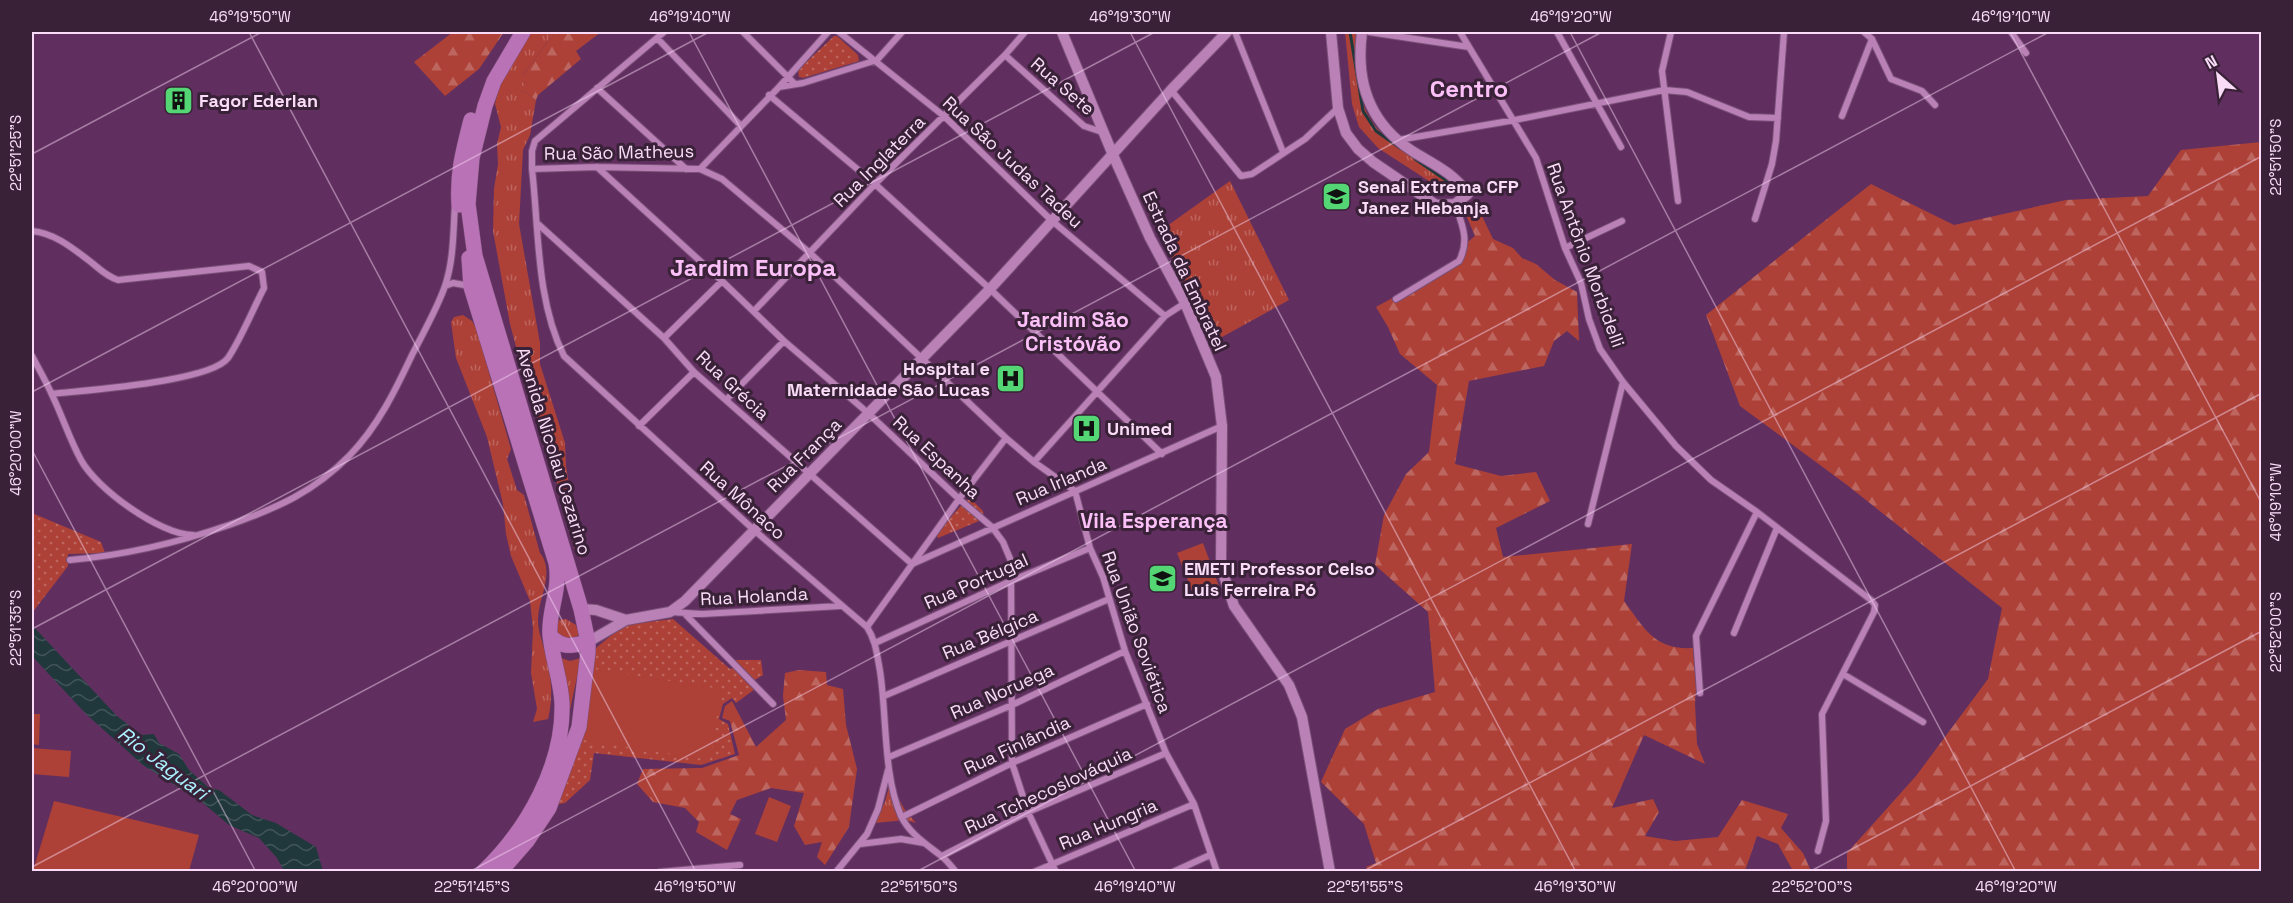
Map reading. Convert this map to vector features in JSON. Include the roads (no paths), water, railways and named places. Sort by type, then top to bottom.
[{"type":"main road","name":"Avenida Nicolau Cezarino","points":[[483,872],[516,835],[534,805],[555,759],[562,719],[562,701],[550,636],[558,587],[554,552],[471,287],[467,246],[459,207],[458,180],[463,148],[484,80],[514,32]]},
{"type":"main road","name":"Avenida Nicolau Cezarino","points":[[500,872],[527,841],[549,808],[579,726],[588,642],[581,609],[487,298],[476,256],[468,204],[472,158],[485,106],[494,81],[523,32]]},
{"type":"main road","points":[[553,613],[581,609]]},
{"type":"main road","points":[[550,636],[560,645],[567,647],[588,642]]},
{"type":"street","points":[[664,32],[597,88],[686,169]]},
{"type":"street","points":[[743,32],[795,84]]},
{"type":"street","name":"Rua São Matheus","points":[[532,169],[596,167],[700,169],[828,32]]},
{"type":"street","name":"Rua São Judas Tadeu","points":[[839,32],[877,60],[945,117],[1051,220],[1165,316]]},
{"type":"street","points":[[779,87],[877,60],[902,32]]},
{"type":"street","name":"Rua Inglaterra","points":[[754,311],[875,184],[945,117],[1025,32]]},
{"type":"street","name":"Estrada da Embratel","points":[[1062,32],[1150,238],[1185,303],[1216,377],[1222,426],[1221,567],[1234,606],[1289,685],[1297,703],[1302,717],[1330,872]]},
{"type":"street","name":"Rua França","points":[[588,642],[626,620],[670,612],[685,601],[990,289],[1051,220],[1227,32]]},
{"type":"street","points":[[1234,32],[1283,152]]},
{"type":"street","points":[[1331,32],[1338,108],[1346,133],[1358,149],[1373,162],[1436,205],[1455,204],[1468,194],[1460,181],[1397,140],[1380,123],[1367,99],[1362,81],[1359,50],[1362,32]]},
{"type":"street","points":[[1370,32],[1469,47]]},
{"type":"street","name":"Rua Antônio Morbidelli","points":[[1460,32],[1536,158],[1565,248],[1581,283],[1589,319],[1600,349],[1623,382],[1676,446],[1704,474],[1757,512],[1875,605],[1874,612],[1844,674]]},
{"type":"street","points":[[1557,32],[1621,147]]},
{"type":"street","points":[[1671,32],[1662,71],[1678,201]]},
{"type":"street","points":[[1755,219],[1772,164],[1778,118],[1784,32]]},
{"type":"street","points":[[1864,32],[1872,39],[1891,79],[1922,91],[1935,105]]},
{"type":"street","points":[[2011,32],[2026,53]]},
{"type":"street","points":[[657,38],[740,125]]},
{"type":"street","points":[[1842,116],[1872,39]]},
{"type":"street","name":"Rua Sete","points":[[1005,55],[1084,126],[1105,133]]},
{"type":"street","name":"Rua Mônaco","points":[[597,88],[535,141],[532,151],[542,281],[556,340],[564,356],[639,426],[840,606],[867,627],[875,643],[884,696],[888,770],[902,817],[925,844],[942,856],[956,872]]},
{"type":"street","points":[[1171,90],[1241,176],[1251,174],[1305,139],[1338,108]]},
{"type":"street","points":[[1397,140],[1515,120],[1664,90],[1687,92],[1749,117],[1778,118]]},
{"type":"street","points":[[769,95],[875,184],[990,289],[1162,454]]},
{"type":"street","name":"Rua Espanha","points":[[596,167],[722,280],[784,341],[992,527],[1003,542],[1011,561],[1012,763],[1029,812],[1056,872]]},
{"type":"street","points":[[700,169],[722,179],[810,253],[1006,438],[1034,462],[1075,491]]},
{"type":"street","points":[[70,560],[105,557],[157,548],[276,508],[315,485],[350,455],[386,408],[445,286],[454,240],[458,180]]},
{"type":"street","points":[[1396,299],[1459,261],[1463,253],[1466,234],[1455,204]]},
{"type":"street","points":[[1565,248],[1623,221]]},
{"type":"street","name":"Rua Grécia","points":[[538,224],[664,338],[694,372],[912,564]]},
{"type":"street","points":[[32,231],[53,235],[107,276],[118,280],[249,266],[262,272],[264,288],[227,360],[209,370],[182,378],[52,394]]},
{"type":"street","points":[[664,338],[722,280]]},
{"type":"street","points":[[445,286],[453,283],[471,287]]},
{"type":"street","points":[[1034,462],[1165,316],[1185,303]]},
{"type":"street","points":[[726,400],[784,341]]},
{"type":"street","points":[[32,356],[52,394],[81,461],[98,481],[147,520],[172,532],[199,535]]},
{"type":"street","points":[[639,426],[694,372]]},
{"type":"street","points":[[1588,524],[1623,382]]},
{"type":"street","name":"Rua Irlanda","points":[[912,564],[1222,426]]},
{"type":"street","points":[[867,627],[1006,438]]},
{"type":"street","name":"Rua União Soviética","points":[[1075,491],[1090,548],[1103,577],[1125,651],[1166,753],[1194,804],[1217,872]]},
{"type":"street","points":[[1700,693],[1696,636],[1757,512]]},
{"type":"street","points":[[1734,633],[1777,528]]},
{"type":"street","name":"Rua Portugal","points":[[875,643],[1090,548]]},
{"type":"street","name":"Rua Bélgica","points":[[884,696],[1109,599]]},
{"type":"street","name":"Rua Holanda","points":[[670,612],[686,615],[840,606]]},
{"type":"street","name":"Rua França","points":[[581,609],[596,610],[626,620]]},
{"type":"street","points":[[686,615],[774,704]]},
{"type":"street","name":"Rua Noruega","points":[[889,757],[1012,705],[1125,651]]},
{"type":"street","points":[[1818,851],[1827,821],[1822,714],[1844,674],[1923,722]]},
{"type":"street","name":"Rua Finlândia","points":[[902,817],[1012,763],[1147,704]]},
{"type":"street","name":"Rua Tchecoslováquia","points":[[942,856],[1029,812],[1166,753]]},
{"type":"street","points":[[836,872],[867,834],[878,809],[888,770]]},
{"type":"street","name":"Rua Hungria","points":[[1034,872],[1194,804]]},
{"type":"street","points":[[859,844],[900,839],[925,844]]},
{"type":"street","points":[[510,872],[527,841]]},
{"type":"street","points":[[1173,872],[1210,855]]},
{"type":"street","points":[[660,872],[740,865]]},
{"type":"water","name":"Rio Jaguari","points":[[32,625],[117,716],[142,735],[154,734],[159,743],[179,754],[189,770],[209,788],[219,790],[252,815],[276,823],[316,847],[323,871],[284,871],[277,858],[259,838],[229,825],[203,803],[143,765],[87,715],[32,656]]},
{"type":"waterway","points":[[1350,32],[1363,111],[1376,131],[1400,148]]},
{"type":"waterway","points":[[1415,159],[1450,183]]},
{"type":"place","name":"Fagor Ederlan","points":[[178,100]]},
{"type":"place","name":"Senai Extrema CFP Janez Hlebanja","points":[[1337,196]]},
{"type":"place","name":"Hospital e Maternidade São Lucas","points":[[1011,378]]},
{"type":"place","name":"Unimed","points":[[1086,428]]},
{"type":"place","name":"EMETI Professor Celso Luis Ferreira Pó","points":[[1163,578]]},
{"type":"district","name":"Centro","points":[[1469,88]]},
{"type":"district","name":"Jardim Europa","points":[[753,267]]},
{"type":"district","name":"Jardim São Cristóvão","points":[[1073,331]]},
{"type":"district","name":"Vila Esperança","points":[[1154,520]]}]
